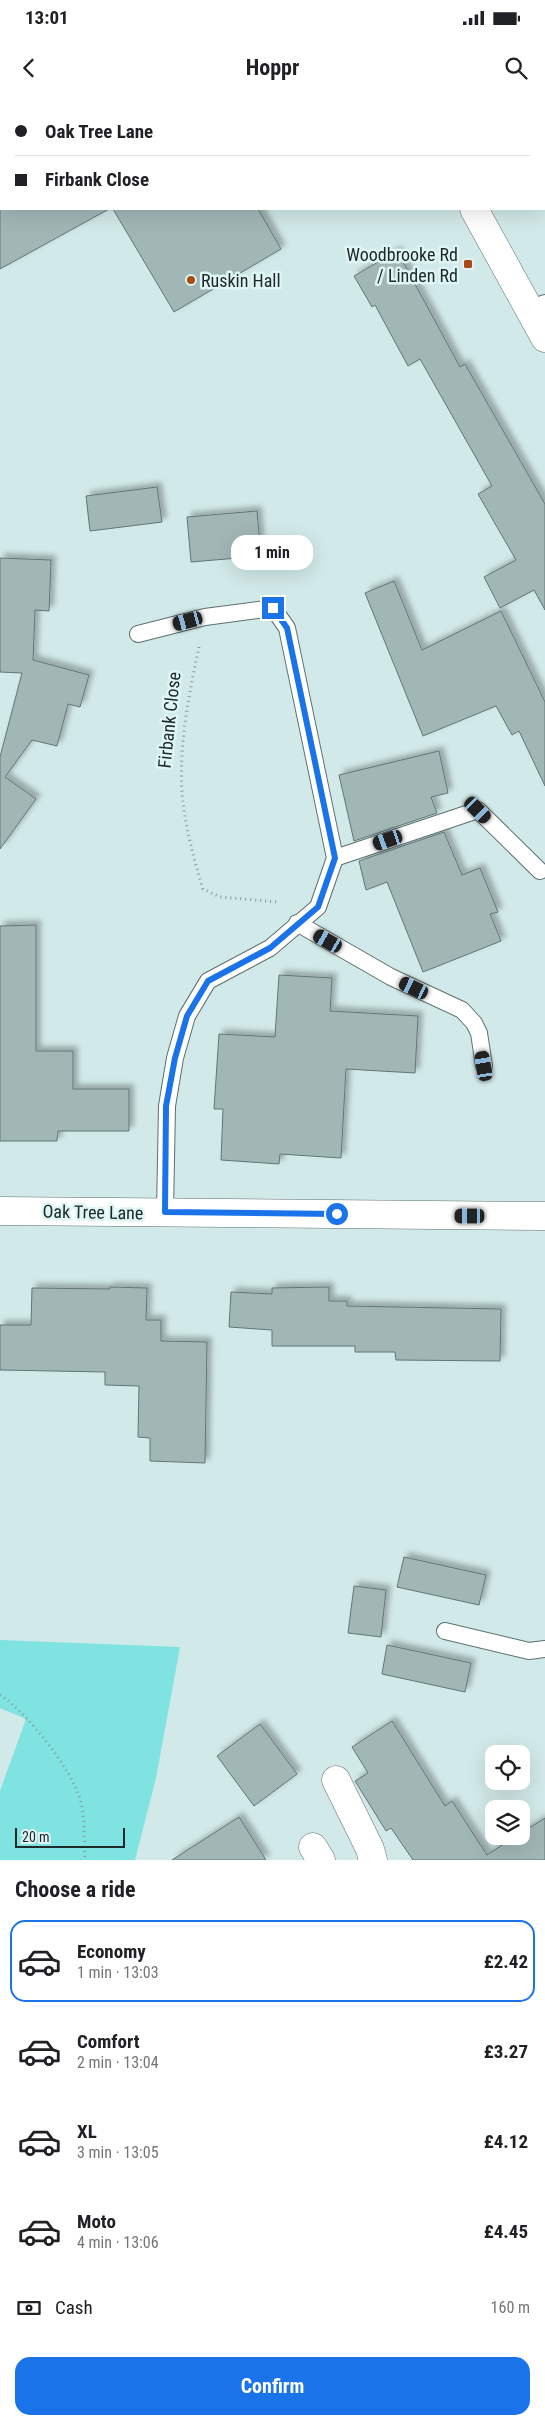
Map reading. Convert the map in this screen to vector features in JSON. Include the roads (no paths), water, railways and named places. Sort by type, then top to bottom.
[{"type":"street","points":[[475,210],[537,306],[545,338]]},
{"type":"street","name":"Oak Tree Lane","points":[[0,1211],[545,1216]]},
{"type":"street","points":[[336,1780],[370,1849],[373,1860]]},
{"type":"lane","points":[[138,634],[205,617],[273,608],[287,628],[335,858],[318,907],[270,948],[208,981],[187,1016],[175,1058],[166,1106],[165,1212]]},
{"type":"lane","points":[[335,858],[478,810],[540,872]]},
{"type":"lane","points":[[297,923],[391,976],[462,1010],[474,1023],[479,1033],[484,1066]]},
{"type":"lane","points":[[444,1631],[529,1651],[545,1648]]},
{"type":"place","name":"Woodbrooke Rd / Linden Rd","points":[[468,264]]},
{"type":"place","name":"Ruskin Hall","points":[[191,280]]}]
